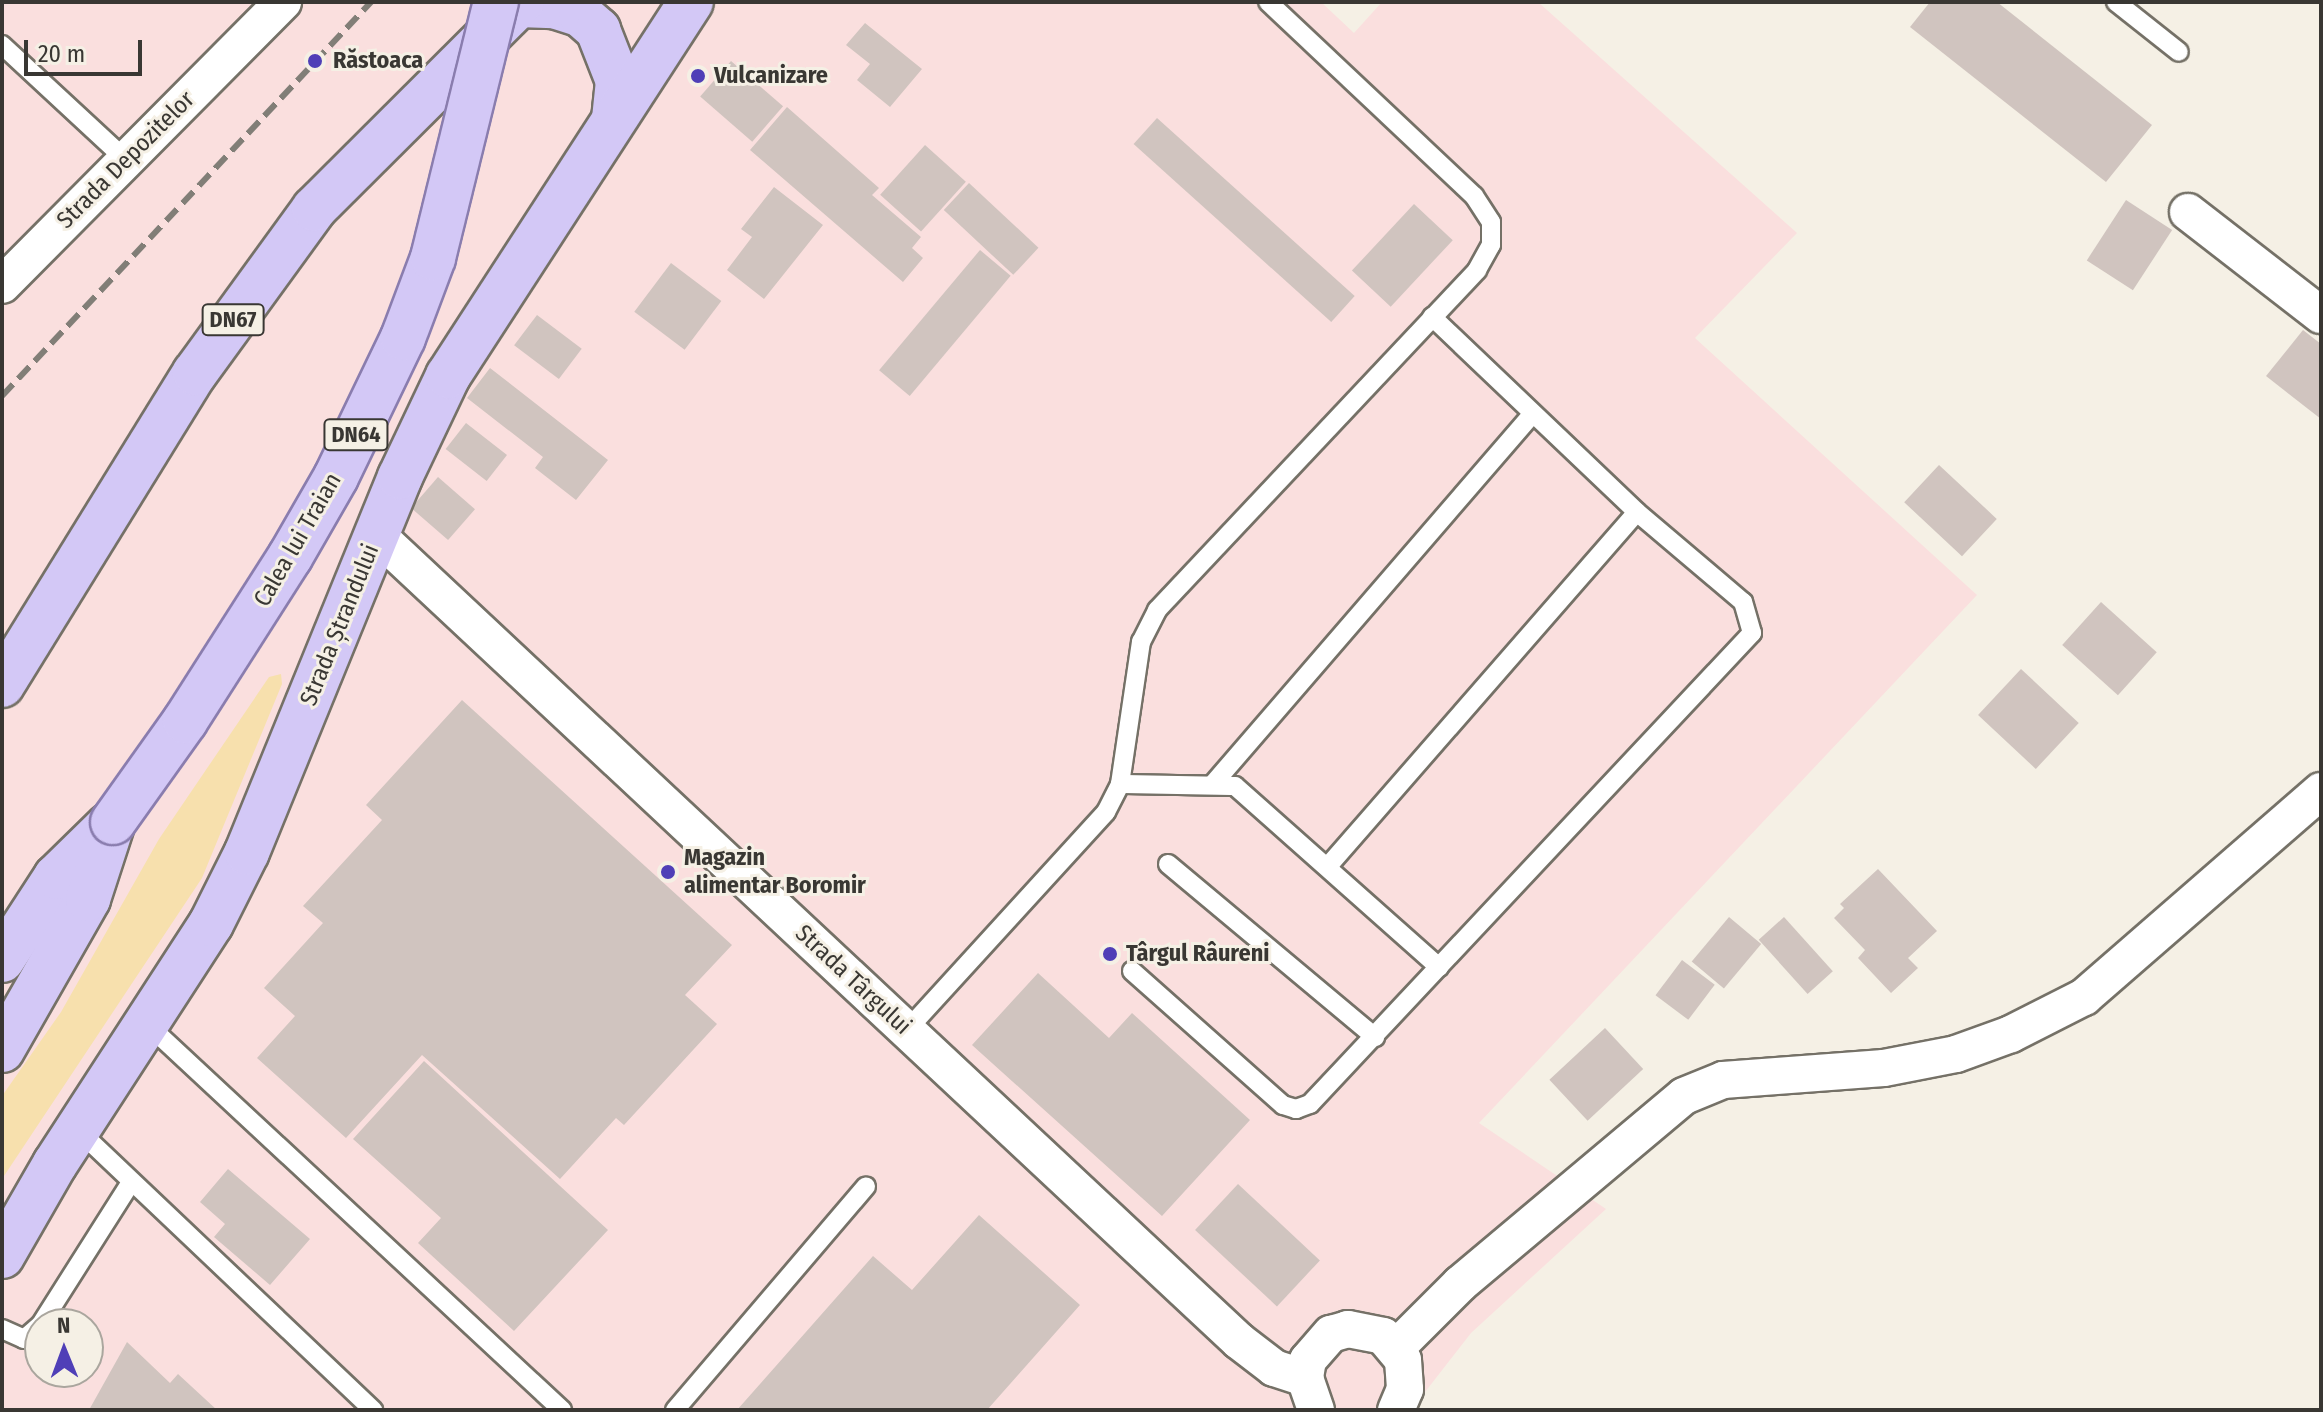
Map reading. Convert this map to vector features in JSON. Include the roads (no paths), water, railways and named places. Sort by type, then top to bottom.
[{"type":"main road","name":"Strada Ștrandului","points":[[2,1256],[78,1130],[211,924],[247,852],[377,535],[448,376],[691,2]]},
{"type":"main road","points":[[512,3],[554,6],[581,15],[598,30],[618,81],[614,118]]},
{"type":"main road","name":"DN67","points":[[2,685],[195,373],[314,209],[512,3]]},
{"type":"main road","name":"Calea lui Traian","points":[[2,960],[56,877],[113,822],[185,721],[290,557],[336,477],[403,338],[512,3]]},
{"type":"main road","name":"Calea lui Traian","points":[[2,1050],[88,899],[113,822]]},
{"type":"street","name":"Strada Depozitelor","points":[[2,285],[283,2]]},
{"type":"street","points":[[2188,212],[2321,315]]},
{"type":"street","name":"Strada Târgului","points":[[377,535],[1259,1359],[1310,1394]]},
{"type":"street","points":[[1396,1348],[1460,1284],[1684,1096],[1723,1080],[1884,1068],[1956,1054],[2011,1034],[2084,997],[2321,791]]},
{"type":"street","points":[[1310,1394],[1318,1345],[1348,1329],[1366,1329],[1396,1348],[1407,1375],[1396,1410]]},
{"type":"lane","points":[[907,1030],[1106,812],[1120,784],[1141,642],[1157,610],[1477,270],[1491,245],[1491,222],[1474,196],[1268,2]]},
{"type":"lane","points":[[2116,2],[2179,52]]},
{"type":"lane","points":[[2,45],[126,160]]},
{"type":"lane","points":[[1132,971],[1283,1105],[1296,1109],[1310,1104],[1752,633],[1743,602],[1637,512],[1432,317]]},
{"type":"lane","points":[[1213,784],[1532,415]]},
{"type":"lane","points":[[1329,865],[1637,512]]},
{"type":"lane","points":[[1120,784],[1235,786],[1329,865],[1439,967]]},
{"type":"lane","points":[[1168,864],[1375,1037]]},
{"type":"lane","points":[[147,1024],[562,1410]]},
{"type":"lane","points":[[78,1130],[130,1184],[373,1410]]},
{"type":"lane","points":[[51,1308],[130,1184]]},
{"type":"lane","points":[[675,1410],[866,1186]]},
{"type":"lane","points":[[2,1329],[24,1339]]},
{"type":"railway","points":[[2,396],[371,2]]},
{"type":"place","name":"Răstoaca","points":[[315,61]]},
{"type":"place","name":"Vulcanizare","points":[[698,76]]},
{"type":"place","name":"Magazin alimentar Boromir","points":[[668,872]]},
{"type":"place","name":"Târgul Râureni","points":[[1110,954]]}]
